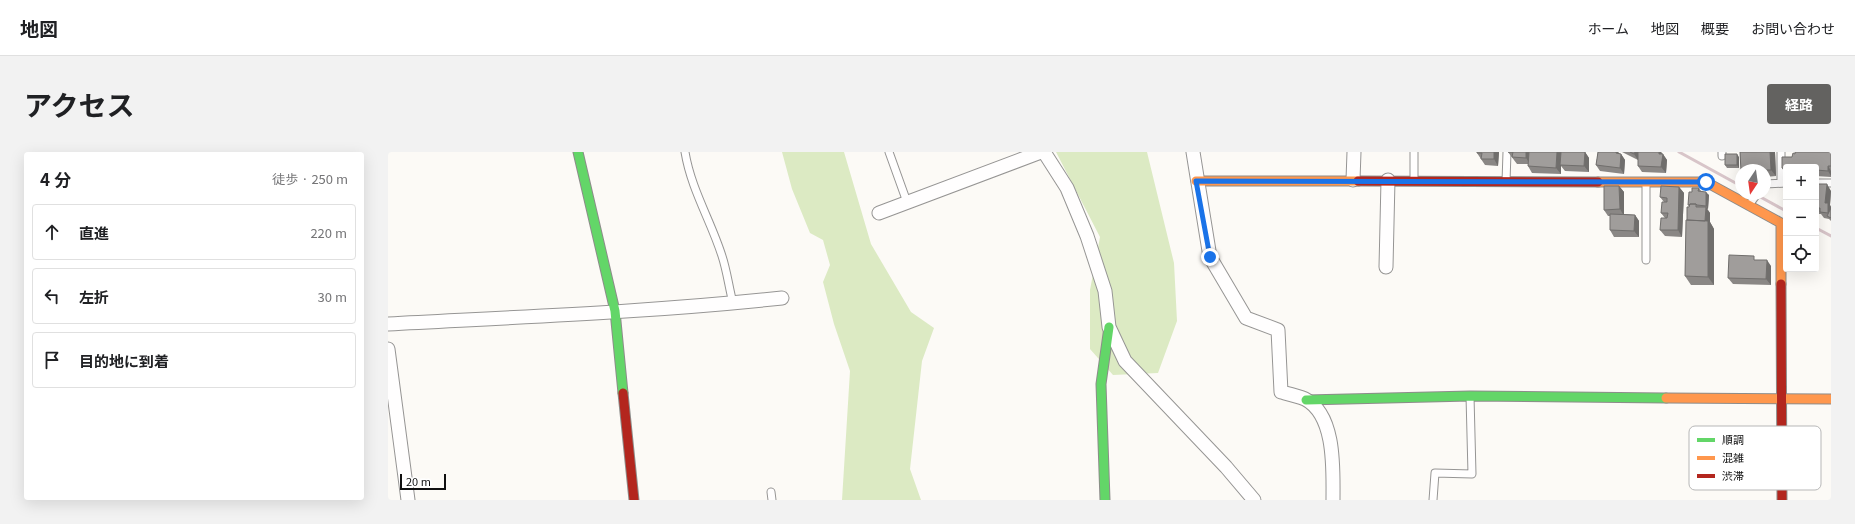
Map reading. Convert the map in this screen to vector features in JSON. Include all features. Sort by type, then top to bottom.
[{"type":"street","points":[[578,152],[615,311],[634,500]]},
{"type":"street","points":[[879,213],[1041,152]]},
{"type":"street","points":[[1044,152],[1067,188],[1087,236],[1105,291],[1109,327],[1101,384],[1105,500]]},
{"type":"street","points":[[1193,152],[1196,181],[1210,257],[1246,318],[1278,330],[1281,392],[1306,400],[1470,396],[1831,399]]},
{"type":"street","points":[[1353,180],[1354,152]]},
{"type":"street","points":[[1386,267],[1388,180]]},
{"type":"street","points":[[1196,181],[1414,180],[1506,182],[1706,182],[1780,223],[1783,426]]},
{"type":"street","points":[[388,324],[733,304],[782,298]]},
{"type":"street","points":[[1109,327],[1125,361],[1226,467],[1254,500]]},
{"type":"street","points":[[388,349],[408,500]]},
{"type":"street","points":[[1306,400],[1320,412],[1330,441],[1333,470],[1333,500]]},
{"type":"street","points":[[1782,490],[1782,500]]},
{"type":"lane","points":[[685,152],[703,212],[722,255],[733,304]]},
{"type":"lane","points":[[889,152],[907,202]]},
{"type":"lane","points":[[1414,152],[1414,180]]},
{"type":"lane","points":[[1506,182],[1507,152]]},
{"type":"lane","points":[[1771,184],[1783,183],[1781,152]]},
{"type":"lane","points":[[1646,182],[1646,260]]},
{"type":"lane","points":[[1819,183],[1831,183]]},
{"type":"lane","points":[[1749,205],[1753,200]]},
{"type":"lane","points":[[1433,500],[1435,473],[1472,474],[1470,396]]},
{"type":"lane","points":[[771,492],[772,500]]},
{"type":"green space","points":[[782,152],[844,152],[871,244],[911,312],[934,328],[922,361],[910,469],[921,500],[842,500],[850,371],[834,324],[823,282],[830,265],[823,240],[810,233],[792,189]]},
{"type":"green space","points":[[1056,152],[1147,152],[1174,263],[1177,321],[1158,373],[1113,375],[1090,349],[1090,290],[1100,237]]},
{"type":"building","points":[[1477,152],[1494,152],[1494,159],[1481,159],[1482,153]]},
{"type":"building","points":[[1513,152],[1526,152],[1526,158],[1512,157]]},
{"type":"building","points":[[1529,152],[1557,152],[1556,168],[1528,166]]},
{"type":"building","points":[[1561,152],[1585,152],[1584,166],[1560,165]]},
{"type":"building","points":[[1598,152],[1616,152],[1621,154],[1620,168],[1596,165]]},
{"type":"building","points":[[1638,152],[1659,152],[1659,154],[1663,154],[1661,167],[1638,166]]},
{"type":"building","points":[[1740,152],[1770,152],[1771,164],[1741,164]]},
{"type":"building","points":[[1795,152],[1831,152],[1831,166],[1828,166],[1828,171],[1819,170],[1819,164],[1783,164],[1782,168],[1782,157],[1792,157],[1793,153],[1795,154]]},
{"type":"building","points":[[1725,154],[1737,154],[1737,164],[1725,165]]},
{"type":"building","points":[[1819,184],[1827,184],[1825,203],[1828,203],[1828,213],[1820,212]]},
{"type":"building","points":[[1604,186],[1619,186],[1620,209],[1604,210]]},
{"type":"building","points":[[1661,186],[1679,187],[1678,230],[1660,230],[1661,218],[1667,218],[1668,213],[1661,213],[1662,202],[1667,202],[1667,198],[1660,197]]},
{"type":"building","points":[[1692,188],[1699,188],[1698,191],[1706,192],[1706,206],[1696,204],[1688,205],[1689,192],[1692,192]]},
{"type":"building","points":[[1690,204],[1696,204],[1696,207],[1706,207],[1705,221],[1687,220],[1687,207],[1689,207]]},
{"type":"building","points":[[1831,208],[1831,218],[1827,216]]},
{"type":"building","points":[[1610,214],[1635,215],[1634,231],[1610,230]]},
{"type":"building","points":[[1686,220],[1708,221],[1708,277],[1685,276]]},
{"type":"building","points":[[1729,255],[1754,256],[1754,260],[1767,260],[1766,279],[1728,278]]},
{"type":"railway","points":[[1679,152],[1735,183]]},
{"type":"railway","points":[[1766,200],[1783,209]]},
{"type":"railway","points":[[1819,230],[1831,236]]},
{"type":"traffic: fast","points":[[578,152],[615,311],[623,393]]},
{"type":"traffic: fast","points":[[1105,500],[1101,384],[1109,327]]},
{"type":"traffic: fast","points":[[1306,400],[1470,396],[1666,398]]},
{"type":"traffic: slow","points":[[1196,181],[1358,181]]},
{"type":"traffic: slow","points":[[1598,182],[1706,182],[1781,223],[1781,284]]},
{"type":"traffic: slow","points":[[1666,398],[1831,399]]},
{"type":"traffic: jam","points":[[1358,181],[1598,182]]},
{"type":"traffic: jam","points":[[1781,284],[1782,426]]},
{"type":"traffic: jam","points":[[623,393],[634,500]]},
{"type":"traffic: jam","points":[[1782,490],[1782,500]]},
{"type":"route","points":[[1210,257],[1196,181],[1353,180],[1706,182]]}]
